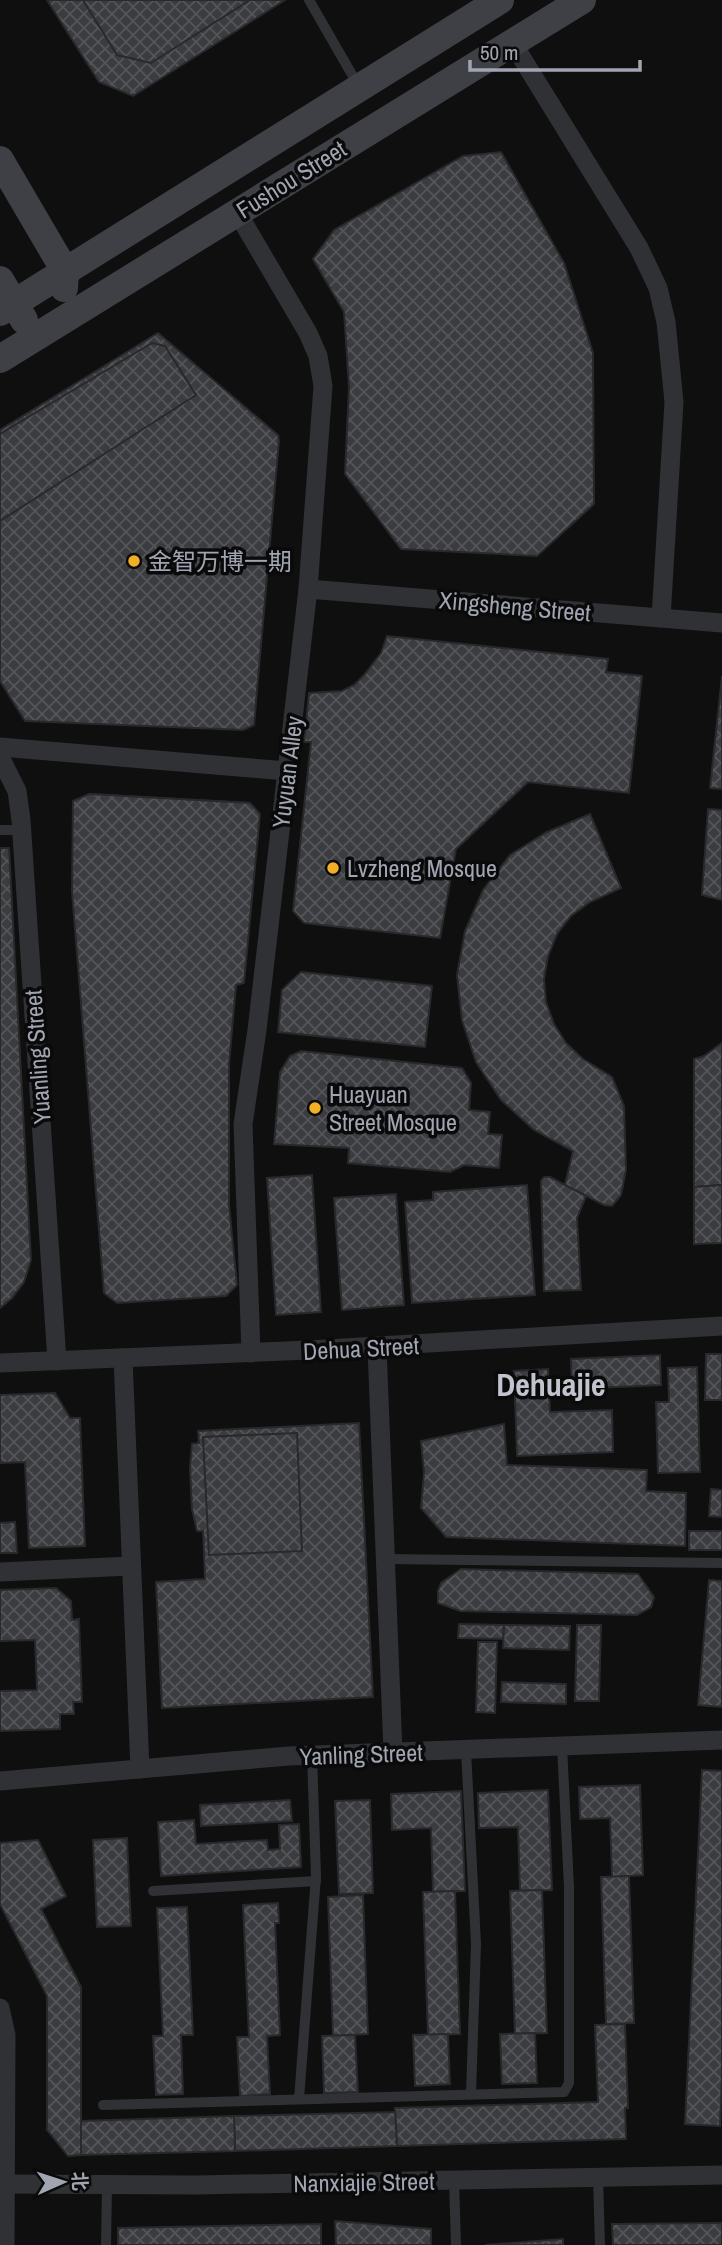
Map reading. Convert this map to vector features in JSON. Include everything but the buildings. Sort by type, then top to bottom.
[{"type":"main road","name":"Fushou Street","points":[[5,299],[65,271],[500,0]]},
{"type":"main road","name":"Fushou Street","points":[[0,359],[582,0]]},
{"type":"main road","points":[[0,160],[65,271],[63,319]]},
{"type":"main road","points":[[5,299],[34,338]]},
{"type":"street","points":[[512,41],[639,248],[658,288],[667,332],[674,401],[661,618]]},
{"type":"street","name":"Yuyuan Alley","points":[[237,212],[308,333],[318,356],[323,386],[309,589],[243,1124],[251,1353]]},
{"type":"street","name":"Xingsheng Street","points":[[309,589],[722,622]]},
{"type":"street","points":[[0,747],[287,771]]},
{"type":"street","name":"Yuanling Street","points":[[0,757],[17,791],[22,830],[57,1361]]},
{"type":"street","name":"Dehua Street","points":[[0,1363],[377,1347],[722,1326]]},
{"type":"street","points":[[377,1347],[393,1752]]},
{"type":"street","points":[[124,1358],[141,1769]]},
{"type":"street","points":[[0,1572],[131,1566]]},
{"type":"street","name":"Yanling Street","points":[[0,1781],[312,1755],[722,1740]]},
{"type":"street","points":[[0,2008],[6,2035],[5,2245]]},
{"type":"street","name":"Nanxiajie Street","points":[[4,2192],[107,2185],[722,2175]]},
{"type":"lane","points":[[309,0],[359,89]]},
{"type":"lane","points":[[0,830],[22,830]]},
{"type":"lane","points":[[386,1559],[722,1563]]},
{"type":"lane","points":[[103,2105],[564,2092],[569,2082],[569,1887],[562,1746]]},
{"type":"lane","points":[[466,1750],[476,1944],[471,2094]]},
{"type":"lane","points":[[299,2099],[316,1881],[312,1755]]},
{"type":"lane","points":[[153,1891],[316,1881]]},
{"type":"lane","points":[[598,2177],[600,2245]]},
{"type":"lane","points":[[454,2180],[456,2245]]},
{"type":"lane","points":[[106,2245],[107,2185]]},
{"type":"place","name":"金智万博一期","points":[[134,561]]},
{"type":"place","name":"Lvzheng Mosque","points":[[333,868]]},
{"type":"place","name":"Huayuan Street Mosque","points":[[315,1108]]},
{"type":"district","name":"Dehuajie","points":[[551,1384]]}]
